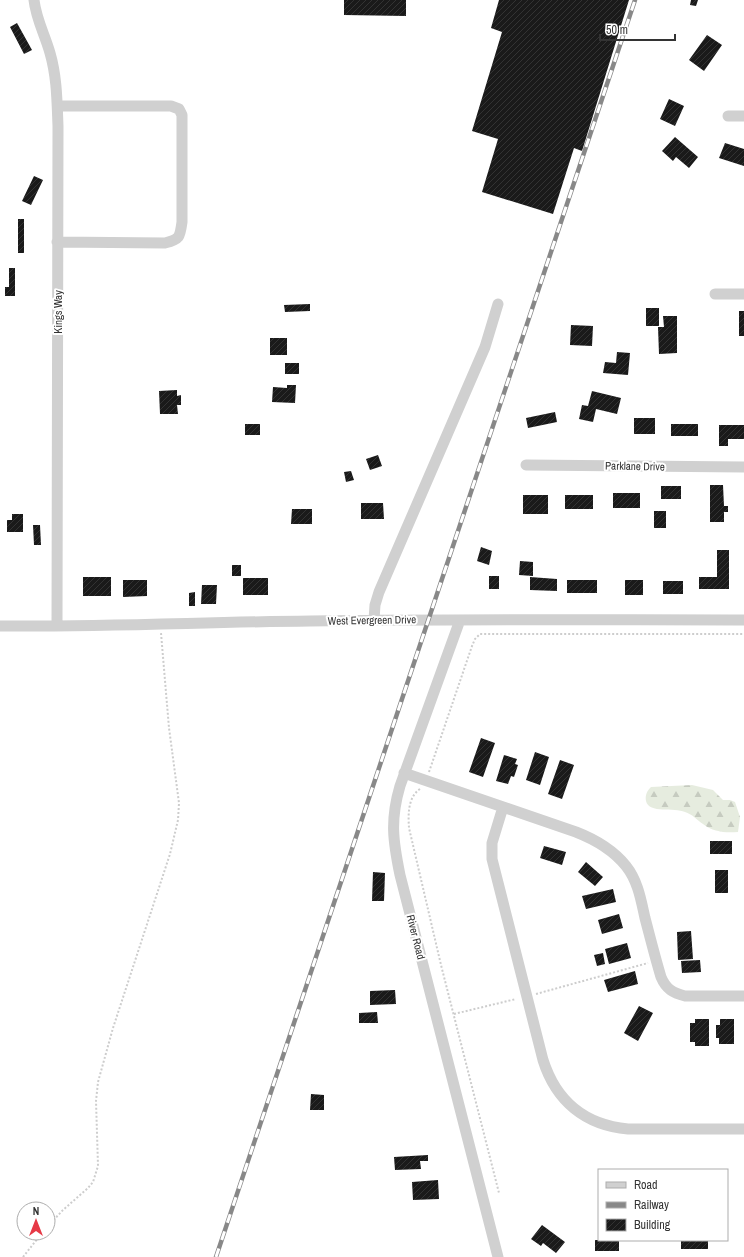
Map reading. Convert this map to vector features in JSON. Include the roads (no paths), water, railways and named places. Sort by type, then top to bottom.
[{"type":"street","name":"Kings Way","points":[[34,0],[37,16],[53,63],[58,106],[57,626]]},
{"type":"street","points":[[58,106],[171,106],[179,109],[182,116],[182,222],[181,234],[175,241],[165,243],[58,242]]},
{"type":"street","points":[[728,116],[744,116]]},
{"type":"street","points":[[716,294],[744,294]]},
{"type":"street","points":[[374,620],[375,605],[379,592],[485,347],[498,304]]},
{"type":"street","name":"Parklane Drive","points":[[526,465],[744,467]]},
{"type":"street","name":"West Evergreen Drive","points":[[0,626],[161,625],[374,620],[744,620]]},
{"type":"street","name":"River Road","points":[[460,620],[404,773],[393,818],[394,844],[400,875],[498,1257]]},
{"type":"street","points":[[404,773],[586,836],[604,847],[626,866],[632,874],[639,892],[656,960],[666,988],[676,994],[694,996],[744,996]]},
{"type":"street","points":[[503,807],[492,843],[492,859],[543,1060],[550,1078],[562,1097],[586,1117],[603,1125],[628,1129],[744,1129]]},
{"type":"railway","points":[[216,1257],[635,0]]}]
